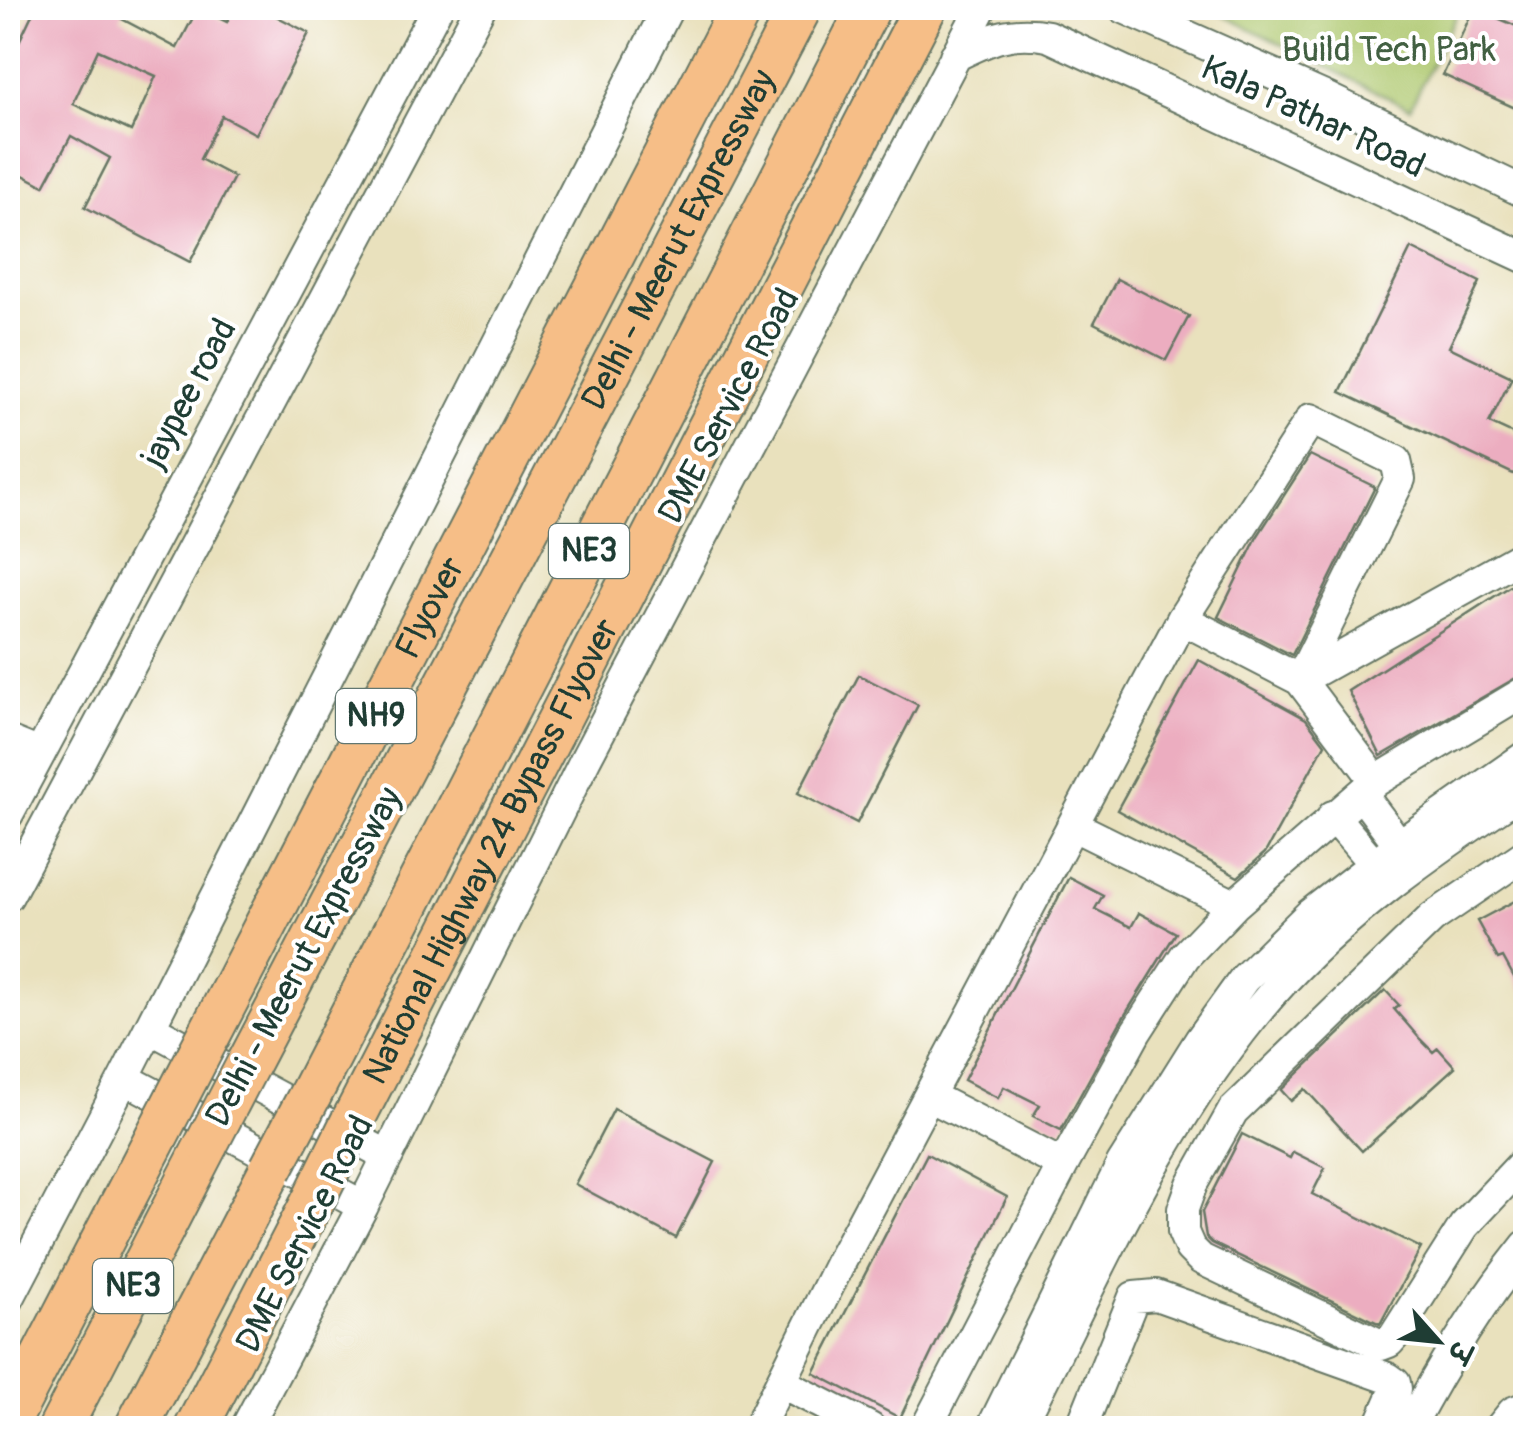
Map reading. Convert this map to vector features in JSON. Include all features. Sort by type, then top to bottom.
[{"type":"highway","name":"Flyover","points":[[8,1424],[741,8]]},
{"type":"highway","name":"Delhi - Meerut Expressway","points":[[60,1428],[800,8]]},
{"type":"highway","name":"Delhi - Meerut Expressway","points":[[136,1428],[869,8]]},
{"type":"highway","name":"National Highway 24 Bypass Flyover","points":[[196,1428],[925,8]]},
{"type":"street","name":"jaypee road","points":[[10,803],[40,754],[437,8]]},
{"type":"street","points":[[8,896],[480,8]]},
{"type":"street","points":[[8,1300],[668,8]]},
{"type":"street","name":"DME Service Road","points":[[246,1428],[363,1206],[586,758],[981,8]]},
{"type":"street","name":"Kala Pathar Road","points":[[1124,8],[1329,99],[1526,193]]},
{"type":"street","name":"Kala Pathar Road","points":[[955,56],[988,39],[1024,31],[1048,36],[1526,258]]},
{"type":"street","points":[[360,151],[394,170]]},
{"type":"street","points":[[758,1428],[840,1264],[1182,619],[1311,419],[1396,461],[1400,478],[1300,680]]},
{"type":"street","points":[[1300,680],[1526,554]]},
{"type":"street","points":[[1182,619],[1300,680],[1369,788],[1395,865]]},
{"type":"street","points":[[926,1428],[1063,1165],[1136,1032],[1184,956],[1234,905],[1369,788],[1526,691]]},
{"type":"street","points":[[8,741],[40,754]]},
{"type":"street","points":[[1030,1425],[1149,1171],[1225,1052],[1298,968],[1361,908],[1395,865],[1526,756]]},
{"type":"street","points":[[992,1428],[1122,1164],[1200,1040],[1244,979],[1310,914],[1526,789]]},
{"type":"street","points":[[1333,816],[1395,865]]},
{"type":"street","points":[[1074,826],[1234,905]]},
{"type":"street","points":[[1526,854],[1432,918],[1233,1111],[1192,1184],[1183,1210],[1183,1232],[1190,1248],[1201,1259],[1380,1345],[1395,1335],[1464,1226],[1526,1160]]},
{"type":"street","points":[[150,1028],[388,1156]]},
{"type":"street","points":[[124,1078],[363,1206]]},
{"type":"street","points":[[931,1097],[1063,1165]]},
{"type":"street","points":[[1409,1428],[1490,1290],[1526,1246]]},
{"type":"street","points":[[1081,1428],[1134,1297],[1144,1295],[1156,1295],[1388,1378],[1395,1383],[1396,1390],[1379,1428]]},
{"type":"street","points":[[782,1383],[870,1428]]},
{"type":"street","points":[[1500,1428],[1513,1412],[1526,1407]]},
{"type":"green space","name":"Build Tech Park","points":[[1208,8],[1460,8],[1410,108]]},
{"type":"building","points":[[35,8],[126,8],[120,18],[177,48],[198,8],[227,22],[234,8],[260,8],[309,33],[256,134],[222,116],[200,159],[234,177],[190,262],[85,207],[110,158],[71,136],[44,186],[8,167],[8,65]],"holes":[[[98,50],[156,76],[131,131],[73,104]]]},
{"type":"building","points":[[1474,8],[1526,30],[1526,113],[1443,75]]},
{"type":"building","points":[[1411,248],[1480,282],[1449,347],[1512,377],[1489,423],[1526,440],[1526,480],[1340,392]]},
{"type":"building","points":[[1117,279],[1189,316],[1166,360],[1094,323]]},
{"type":"building","points":[[1310,455],[1375,487],[1292,655],[1218,617],[1257,537]]},
{"type":"building","points":[[1526,576],[1526,672],[1381,756],[1348,691]]},
{"type":"building","points":[[1199,660],[1306,719],[1325,744],[1265,853],[1238,877],[1117,810]]},
{"type":"building","points":[[859,675],[918,705],[857,823],[798,793]]},
{"type":"building","points":[[1069,877],[1103,895],[1095,909],[1131,927],[1139,913],[1176,933],[1061,1130],[1033,1116],[1040,1105],[1004,1087],[998,1098],[964,1080]]},
{"type":"building","points":[[1526,895],[1526,999],[1477,921]]},
{"type":"building","points":[[1385,990],[1399,1005],[1394,1009],[1420,1039],[1433,1052],[1438,1048],[1455,1067],[1362,1151],[1305,1089],[1291,1101],[1281,1090]]},
{"type":"building","points":[[614,1109],[715,1162],[676,1238],[575,1184]]},
{"type":"building","points":[[1242,1134],[1290,1158],[1293,1152],[1325,1168],[1312,1194],[1421,1248],[1380,1324],[1206,1237],[1202,1212]]},
{"type":"building","points":[[927,1154],[1007,1197],[900,1418],[814,1373]]}]
